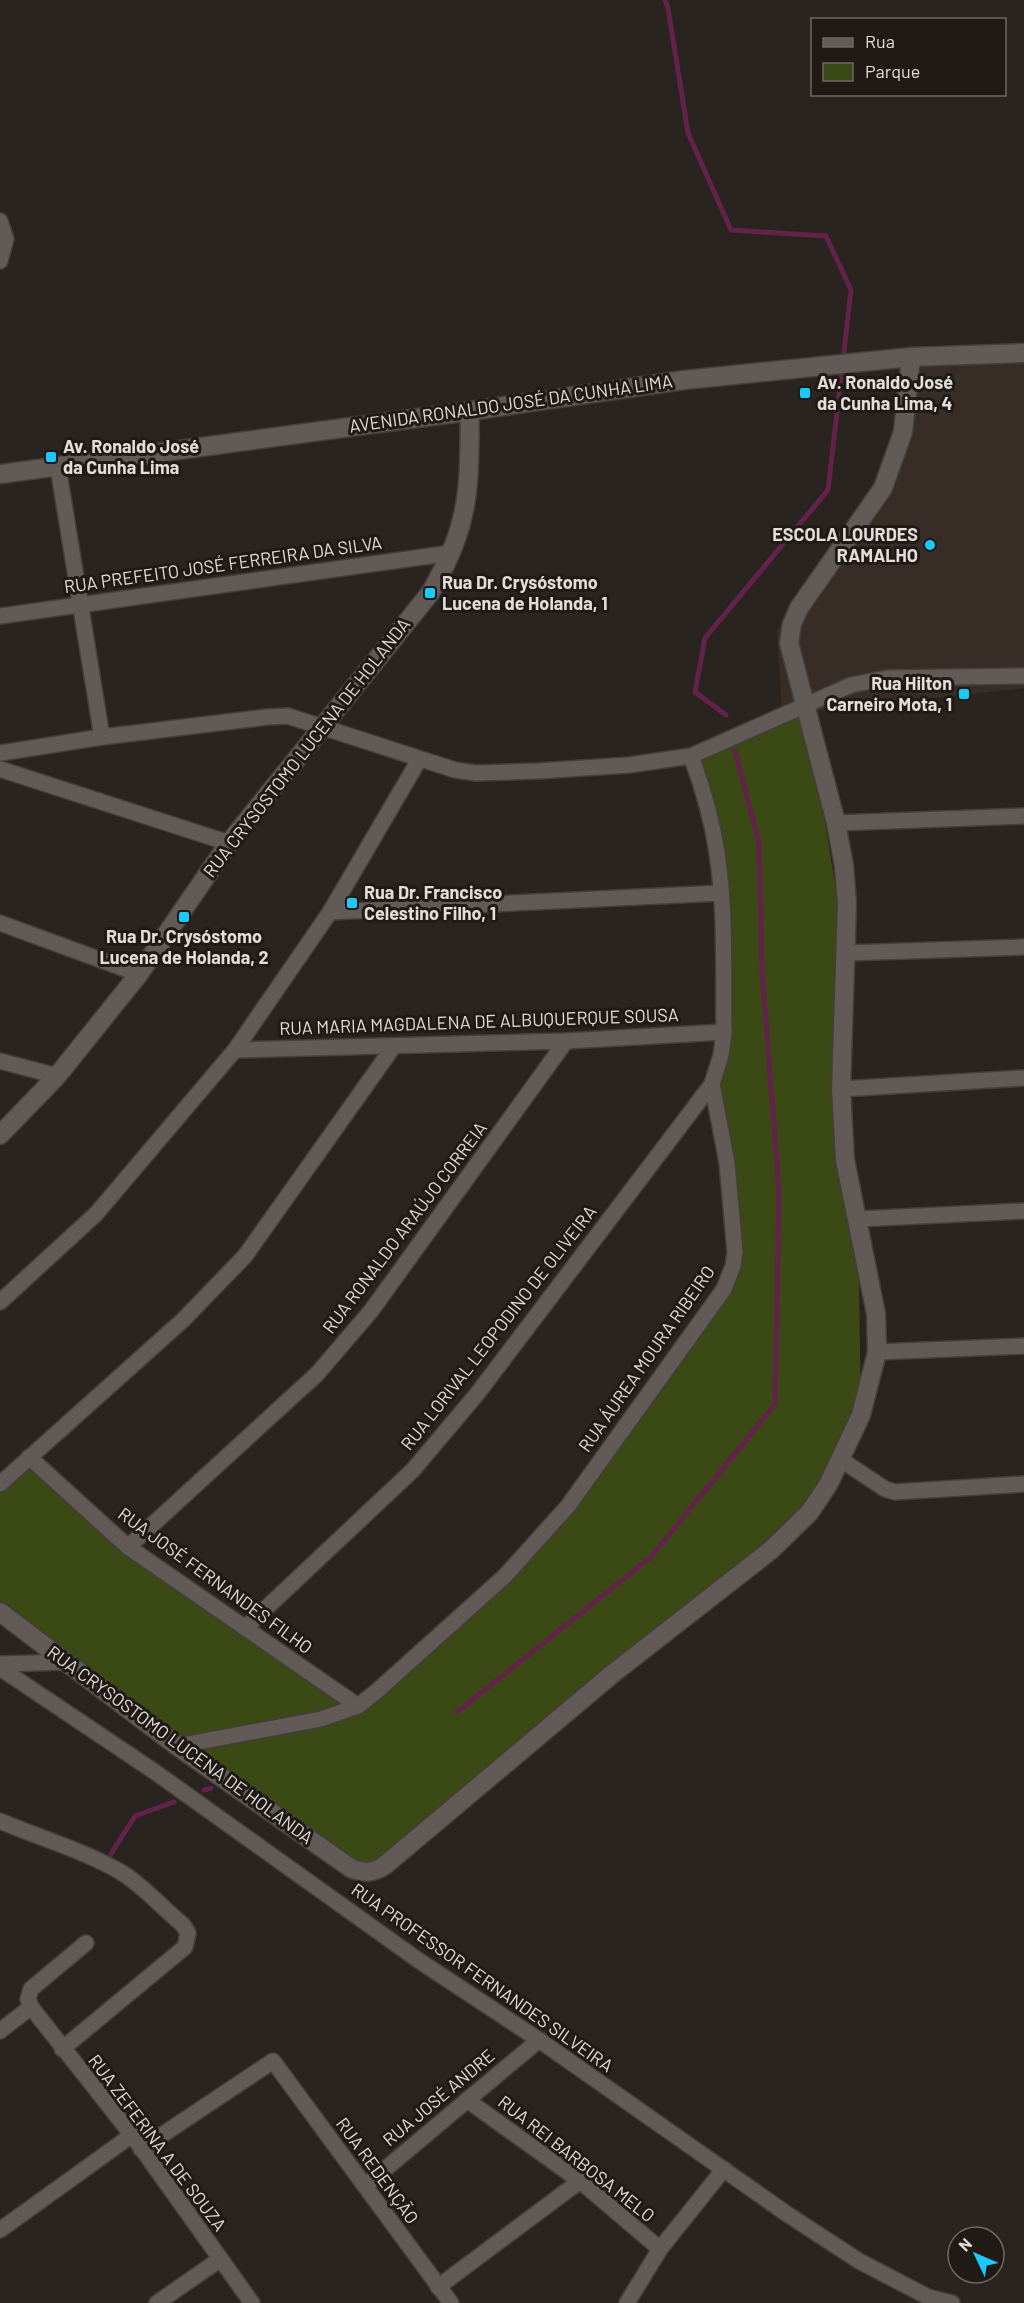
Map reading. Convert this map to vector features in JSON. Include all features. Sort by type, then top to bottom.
[{"type":"street","points":[[0,221],[6,239],[0,261]]},
{"type":"street","name":"AVENIDA RONALDO JOSÉ DA CUNHA LIMA","points":[[0,474],[791,368],[911,357],[1024,353]]},
{"type":"street","points":[[911,357],[903,432],[883,488],[799,608],[792,624],[789,643],[836,823],[847,903],[841,1089],[845,1160],[876,1314],[877,1352],[861,1415],[840,1459],[885,1489],[895,1492],[1024,1484]]},
{"type":"street","name":"RUA CRYSOSTOMO LUCENA DE HOLANDA","points":[[0,1135],[57,1076],[139,974],[229,843],[431,591],[451,553],[463,518],[470,411]]},
{"type":"street","points":[[58,467],[102,737]]},
{"type":"street","name":"RUA PREFEITO JOSÉ FERREIRA DA SILVA","points":[[0,616],[451,553]]},
{"type":"street","points":[[0,753],[102,737],[288,716],[455,770],[496,773],[629,765],[691,756],[851,685],[886,678],[1024,676]]},
{"type":"street","name":"RUA ÁUREA MOURA RIBEIRO","points":[[177,1746],[321,1719],[358,1706],[377,1691],[505,1576],[568,1506],[724,1289],[733,1266],[735,1252],[727,1163],[712,1084],[721,1055],[724,1032],[721,893],[711,817],[691,756]]},
{"type":"street","points":[[0,1302],[96,1214],[235,1050],[330,912],[419,760]]},
{"type":"street","points":[[0,769],[229,843]]},
{"type":"street","points":[[836,823],[1024,816]]},
{"type":"street","points":[[330,912],[721,893]]},
{"type":"street","points":[[0,923],[139,974]]},
{"type":"street","points":[[846,953],[1024,947]]},
{"type":"street","name":"RUA MARIA MAGDALENA DE ALBUQUERQUE SOUSA","points":[[235,1050],[566,1041],[724,1032]]},
{"type":"street","name":"RUA RONALDO ARAÚJO CORREIA","points":[[128,1547],[317,1374],[338,1351],[371,1311],[566,1041]]},
{"type":"street","points":[[0,1484],[183,1320],[245,1256],[394,1046]]},
{"type":"street","points":[[0,1061],[57,1076]]},
{"type":"street","points":[[841,1089],[1024,1078]]},
{"type":"street","name":"RUA LORIVAL LEOPODINO DE OLIVEIRA","points":[[244,1628],[413,1470],[477,1394],[712,1084]]},
{"type":"street","points":[[858,1219],[1024,1211]]},
{"type":"street","points":[[877,1352],[1024,1346]]},
{"type":"street","name":"RUA JOSÉ FERNANDES FILHO","points":[[29,1457],[128,1547],[358,1706]]},
{"type":"street","name":"RUA CRYSOSTOMO LUCENA DE HOLANDA","points":[[0,1612],[177,1746],[352,1869],[374,1872],[611,1675],[771,1550],[809,1513],[829,1483],[840,1459]]},
{"type":"street","points":[[0,1666],[65,1662]]},
{"type":"street","name":"RUA PROFESSOR FERNANDES SILVEIRA","points":[[0,1666],[155,1772],[418,1960],[539,2040],[859,2261],[928,2297],[952,2303]]},
{"type":"street","points":[[0,1821],[60,1846],[89,1854],[122,1872],[183,1925],[188,1933],[185,1947],[62,2049]]},
{"type":"street","points":[[0,2031],[31,2007],[28,1999],[31,1989],[86,1943]]},
{"type":"street","name":"RUA ZEFERINA A DE SOUZA","points":[[31,2007],[132,2135],[219,2260],[252,2303]]},
{"type":"street","name":"RUA JOSÉ ANDRE","points":[[365,2186],[539,2040]]},
{"type":"street","name":"RUA REDENÇÃO","points":[[141,2149],[273,2061],[451,2303]]},
{"type":"street","name":"RUA REI BARBOSA MELO","points":[[467,2100],[580,2181],[660,2249]]},
{"type":"street","points":[[0,2230],[132,2135]]},
{"type":"street","points":[[627,2303],[660,2249],[724,2169]]},
{"type":"street","points":[[438,2287],[580,2181]]},
{"type":"street","points":[[157,2303],[219,2260]]},
{"type":"shaded area","name":"ESCOLA LOURDES RAMALHO","points":[[1024,353],[1024,688],[782,715],[777,631],[894,460],[911,357]]},
{"type":"green space","points":[[806,704],[846,953],[841,1089],[858,1219],[861,1415],[783,1538],[362,1872],[0,1611],[0,1484],[29,1457],[128,1547],[354,1703],[377,1691],[568,1506],[724,1289],[734,1252],[712,1084],[724,1032],[721,893],[691,756]]},
{"type":"waterway","points":[[665,0],[688,133],[731,230],[826,236],[851,290],[828,490],[705,638],[695,692],[726,715]]},
{"type":"waterway","points":[[457,1712],[651,1557],[775,1404],[779,1190],[762,971],[759,843],[735,751]]},
{"type":"waterway","points":[[204,1790],[211,1788]]},
{"type":"waterway","points":[[111,1854],[135,1816],[174,1802]]},
{"type":"place","name":"Av. Ronaldo José da Cunha Lima, 4","points":[[805,393]]},
{"type":"place","name":"Av. Ronaldo José da Cunha Lima","points":[[51,457]]},
{"type":"place","name":"ESCOLA LOURDES RAMALHO","points":[[930,545]]},
{"type":"place","name":"Rua Dr. Crysóstomo Lucena de Holanda, 1","points":[[430,593]]},
{"type":"place","name":"Rua Hilton Carneiro Mota, 1","points":[[964,694]]},
{"type":"place","name":"Rua Dr. Francisco Celestino Filho, 1","points":[[352,903]]},
{"type":"place","name":"Rua Dr. Crysóstomo Lucena de Holanda, 2","points":[[184,917]]}]
